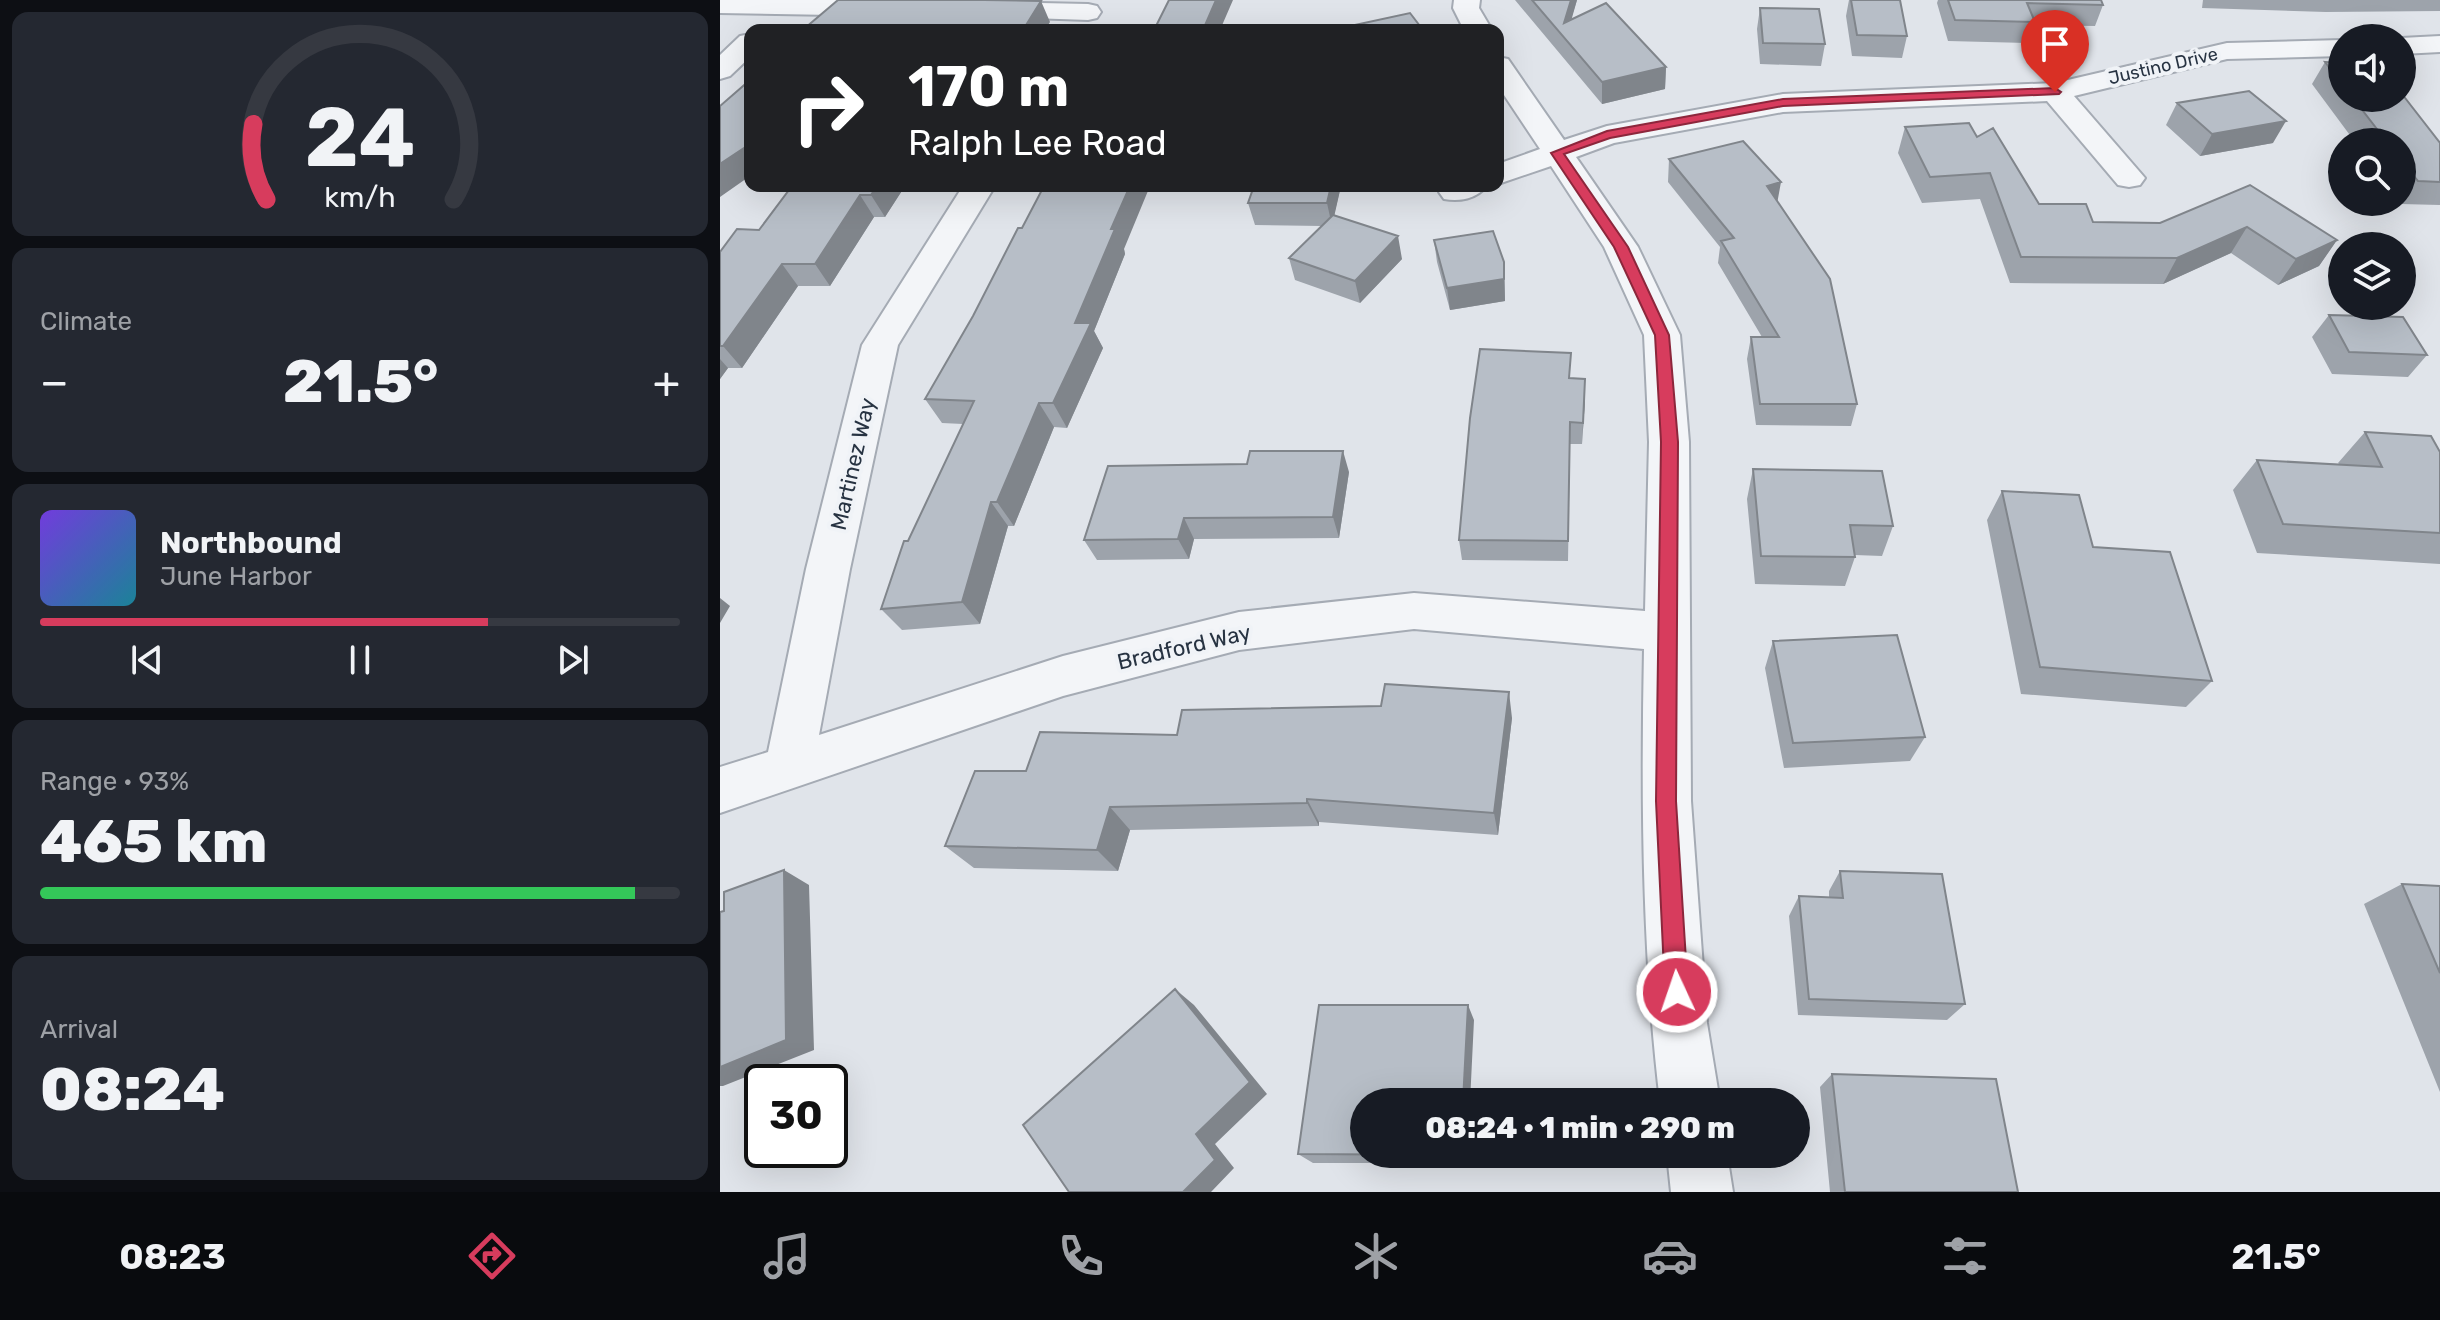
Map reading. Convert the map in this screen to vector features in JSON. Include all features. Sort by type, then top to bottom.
[{"type":"street","points":[[1467,0],[1466,8],[1475,24]]},
{"type":"street","points":[[720,5],[914,9]]},
{"type":"street","points":[[769,24],[787,7]]},
{"type":"street","points":[[961,10],[1082,21]]},
{"type":"street","points":[[2416,45],[2440,44]]},
{"type":"street","points":[[720,70],[744,48]]},
{"type":"street","name":"Justino Drive","points":[[1504,173],[1607,135],[1783,103],[2055,92],[2227,51],[2328,48]]},
{"type":"street","points":[[1504,74],[1621,247],[1662,335],[1669,442],[1666,801],[1679,1023],[1688,1088]]},
{"type":"street","points":[[2055,92],[2129,178]]},
{"type":"street","name":"Martinez Way","points":[[789,766],[828,569],[880,345],[975,192]]},
{"type":"street","name":"Bradford Way","points":[[720,790],[1063,676],[1239,631],[1414,611],[1666,632]]},
{"type":"street","points":[[1699,1168],[1702,1192]]},
{"type":"building","points":[[838,0],[1041,1],[1027,24],[810,24]]},
{"type":"building","points":[[1169,0],[1216,0],[1206,24],[1157,24]]},
{"type":"building","points":[[1532,0],[1571,0],[1564,23],[1606,3],[1666,67],[1602,82]]},
{"type":"building","points":[[1851,0],[1900,0],[1907,36],[1857,35]]},
{"type":"building","points":[[1948,0],[2101,0],[2103,5],[2027,3],[2035,22],[1955,20]]},
{"type":"building","points":[[1760,8],[1819,9],[1825,44],[1763,43]]},
{"type":"building","points":[[1410,13],[1418,24],[1359,24]]},
{"type":"building","points":[[744,85],[744,148],[720,164],[720,106]]},
{"type":"building","points":[[2249,91],[2286,121],[2212,134],[2177,103]]},
{"type":"building","points":[[2364,112],[2416,112],[2440,143],[2440,182],[2416,178],[2416,128],[2376,128]]},
{"type":"building","points":[[1969,123],[1977,137],[1993,128],[2039,204],[2086,204],[2093,222],[2160,223],[2250,185],[2328,234],[2328,244],[2296,259],[2247,227],[2177,258],[2021,257],[1990,173],[1930,177],[1905,127]]},
{"type":"building","points":[[1743,141],[1781,182],[1767,186],[1830,279],[1857,404],[1760,404],[1751,337],[1779,337],[1721,241],[1734,238],[1669,159]]},
{"type":"building","points":[[788,192],[873,192],[871,195],[860,195],[815,264],[782,264],[720,346],[720,252],[737,229],[759,230]]},
{"type":"building","points":[[1041,192],[1127,192],[1075,323],[1091,323],[1053,403],[1039,403],[997,502],[991,502],[962,602],[881,609],[904,541],[908,541],[974,401],[925,399],[973,316],[1018,228],[1022,228]]},
{"type":"building","points":[[1252,192],[1330,192],[1327,203],[1248,203]]},
{"type":"building","points":[[1333,215],[1398,236],[1355,281],[1289,258]]},
{"type":"building","points":[[1493,231],[1504,262],[1504,279],[1447,288],[1434,240]]},
{"type":"building","points":[[2332,320],[2405,320],[2427,355],[2349,352]]},
{"type":"building","points":[[1480,349],[1571,353],[1569,378],[1585,379],[1583,423],[1570,422],[1568,541],[1459,540]]},
{"type":"building","points":[[2365,432],[2431,436],[2440,452],[2440,533],[2283,524],[2257,460],[2382,467]]},
{"type":"building","points":[[1250,451],[1343,451],[1333,517],[1184,518],[1178,539],[1084,540],[1108,466],[1247,464]]},
{"type":"building","points":[[1753,469],[1882,471],[1893,526],[1850,525],[1855,557],[1761,556]]},
{"type":"building","points":[[2002,491],[2079,495],[2093,547],[2170,552],[2212,681],[2040,667]]},
{"type":"building","points":[[1897,635],[1925,737],[1793,743],[1773,641]]},
{"type":"building","points":[[1385,684],[1509,692],[1494,813],[1307,799],[1307,803],[1110,807],[1097,850],[945,846],[975,771],[1026,771],[1040,732],[1177,735],[1182,710],[1381,706]]},
{"type":"building","points":[[784,870],[786,1040],[720,1067],[720,912],[724,911],[724,892]]},
{"type":"building","points":[[1840,871],[1942,874],[1965,1004],[1809,999],[1799,896],[1843,898]]},
{"type":"building","points":[[2402,884],[2440,886],[2440,973]]},
{"type":"building","points":[[1175,989],[1250,1082],[1196,1134],[1215,1160],[1183,1192],[1069,1192],[1023,1125]]},
{"type":"building","points":[[1319,1005],[1468,1005],[1464,1088],[1350,1088],[1350,1154],[1298,1154]]},
{"type":"building","points":[[1832,1074],[1996,1079],[2018,1192],[1845,1192]]},
{"type":"route","points":[[1677,992],[1666,801],[1669,442],[1662,335],[1621,247],[1557,153],[1607,135],[1783,103],[2055,92]]}]
